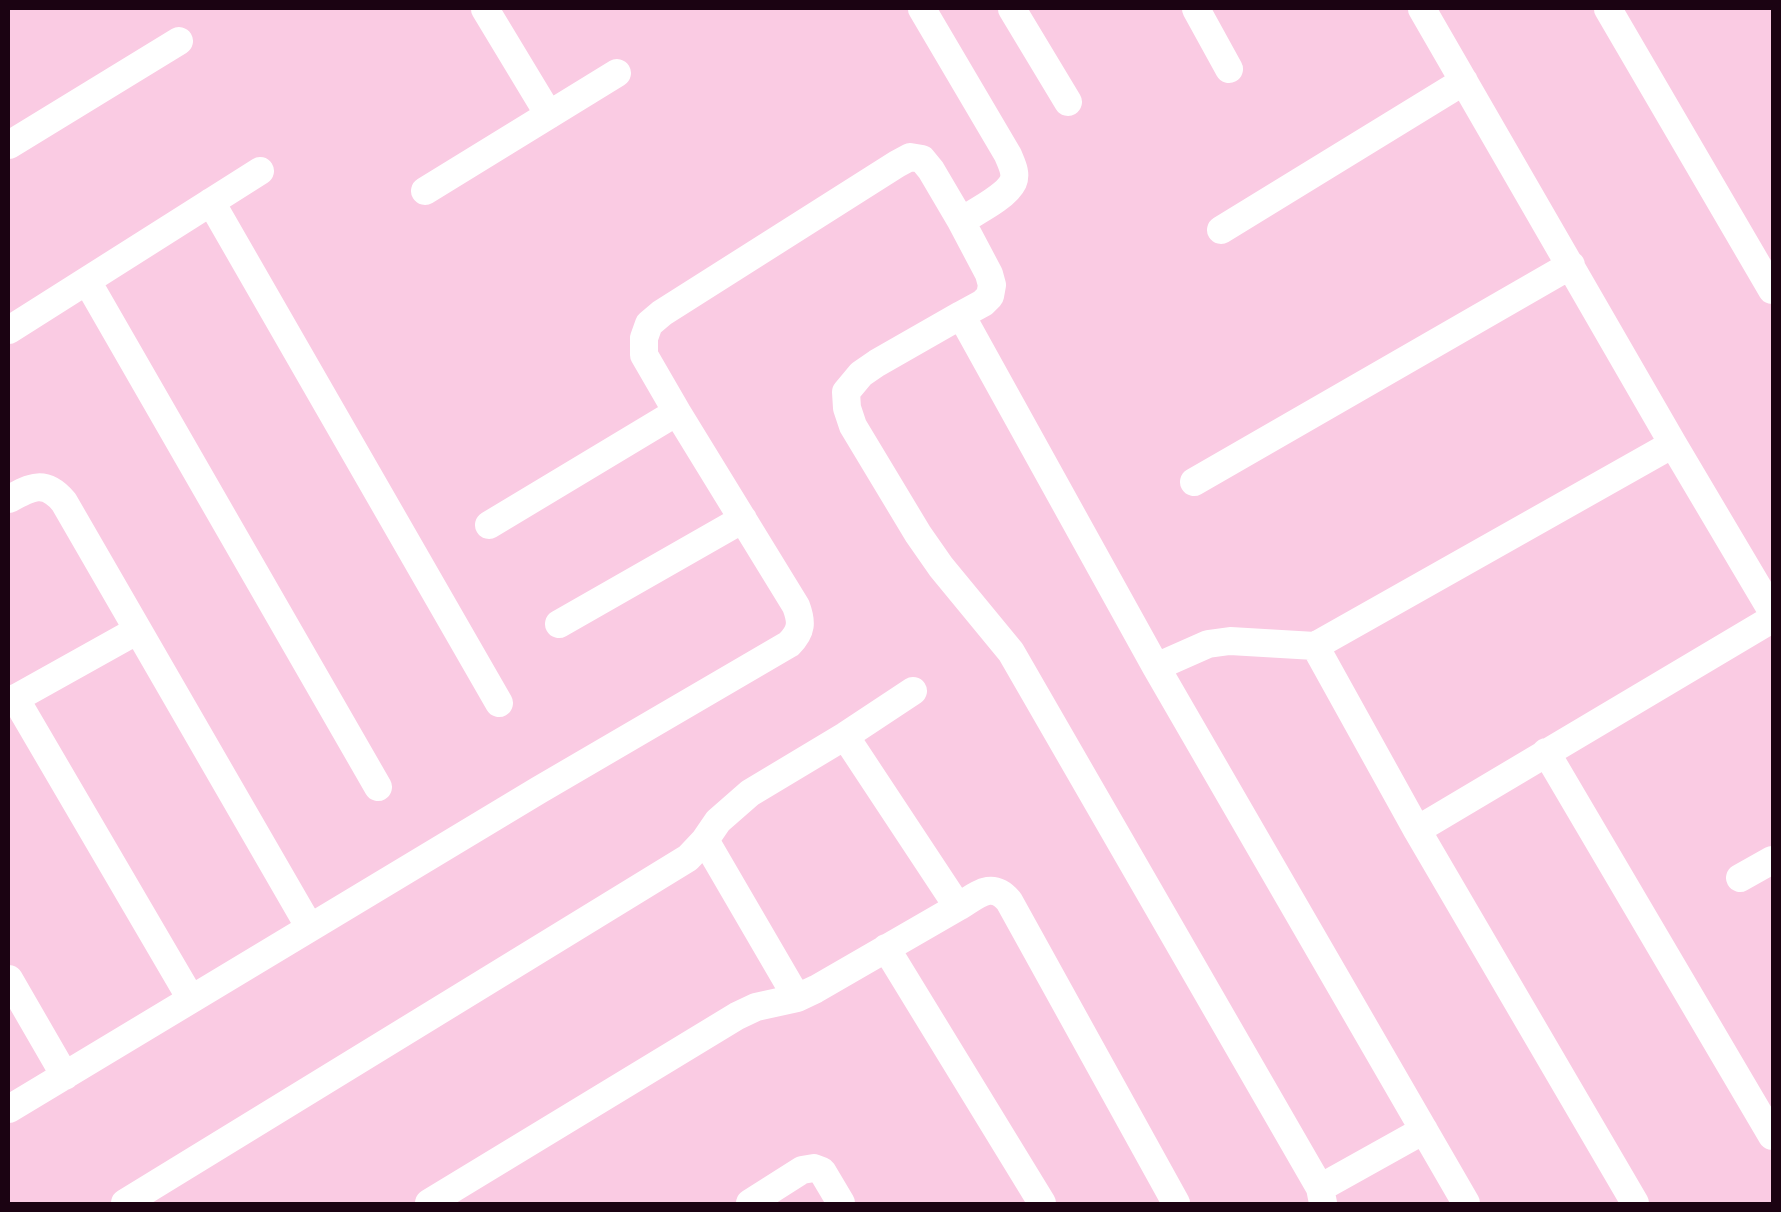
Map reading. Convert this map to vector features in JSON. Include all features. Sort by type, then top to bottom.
[{"type":"street","points":[[485,9],[549,115]]},
{"type":"street","points":[[922,9],[1008,155],[1014,169],[1013,182],[1003,194],[961,221]]},
{"type":"street","points":[[1012,9],[1068,102]]},
{"type":"street","points":[[1196,9],[1229,69]]},
{"type":"street","points":[[1422,9],[1772,612]]},
{"type":"street","points":[[1608,9],[1772,290]]},
{"type":"street","points":[[9,145],[179,41]]},
{"type":"street","points":[[425,191],[617,73]]},
{"type":"street","points":[[1221,230],[1464,81]]},
{"type":"street","points":[[9,1110],[539,790],[789,644],[796,637],[800,628],[801,618],[796,606],[644,355],[644,338],[649,324],[662,313],[910,157],[922,159],[961,221],[989,274],[992,286],[990,296],[983,303],[861,374],[846,392],[847,408],[853,426],[918,534],[941,566],[1010,652],[1322,1196],[1424,1130]]},
{"type":"street","points":[[9,330],[260,171]]},
{"type":"street","points":[[211,202],[499,703]]},
{"type":"street","points":[[1194,482],[1571,265]]},
{"type":"street","points":[[87,280],[378,787]]},
{"type":"street","points":[[961,315],[1156,667],[1466,1203]]},
{"type":"street","points":[[489,525],[677,412]]},
{"type":"street","points":[[1156,667],[1208,644],[1230,641],[1316,646],[1673,444]]},
{"type":"street","points":[[9,499],[26,490],[37,487],[48,488],[56,492],[64,502],[310,928]]},
{"type":"street","points":[[558,624],[743,519]]},
{"type":"street","points":[[1417,830],[1772,619]]},
{"type":"street","points":[[138,630],[12,700],[191,999]]},
{"type":"street","points":[[1316,646],[1417,830],[1635,1203]]},
{"type":"street","points":[[124,1203],[688,858],[705,840],[718,821],[750,793],[845,736],[913,691]]},
{"type":"street","points":[[845,736],[958,907]]},
{"type":"street","points":[[1546,752],[1763,1098],[1772,1136]]},
{"type":"street","points":[[705,840],[797,998]]},
{"type":"street","points":[[1740,878],[1772,860]]},
{"type":"street","points":[[430,1203],[737,1016],[756,1007],[797,998],[816,989],[989,890],[1003,894],[1009,901],[1176,1203]]},
{"type":"street","points":[[886,948],[1042,1203]]},
{"type":"street","points":[[9,979],[64,1076]]},
{"type":"street","points":[[750,1203],[802,1170],[814,1168],[822,1171],[841,1203]]}]
